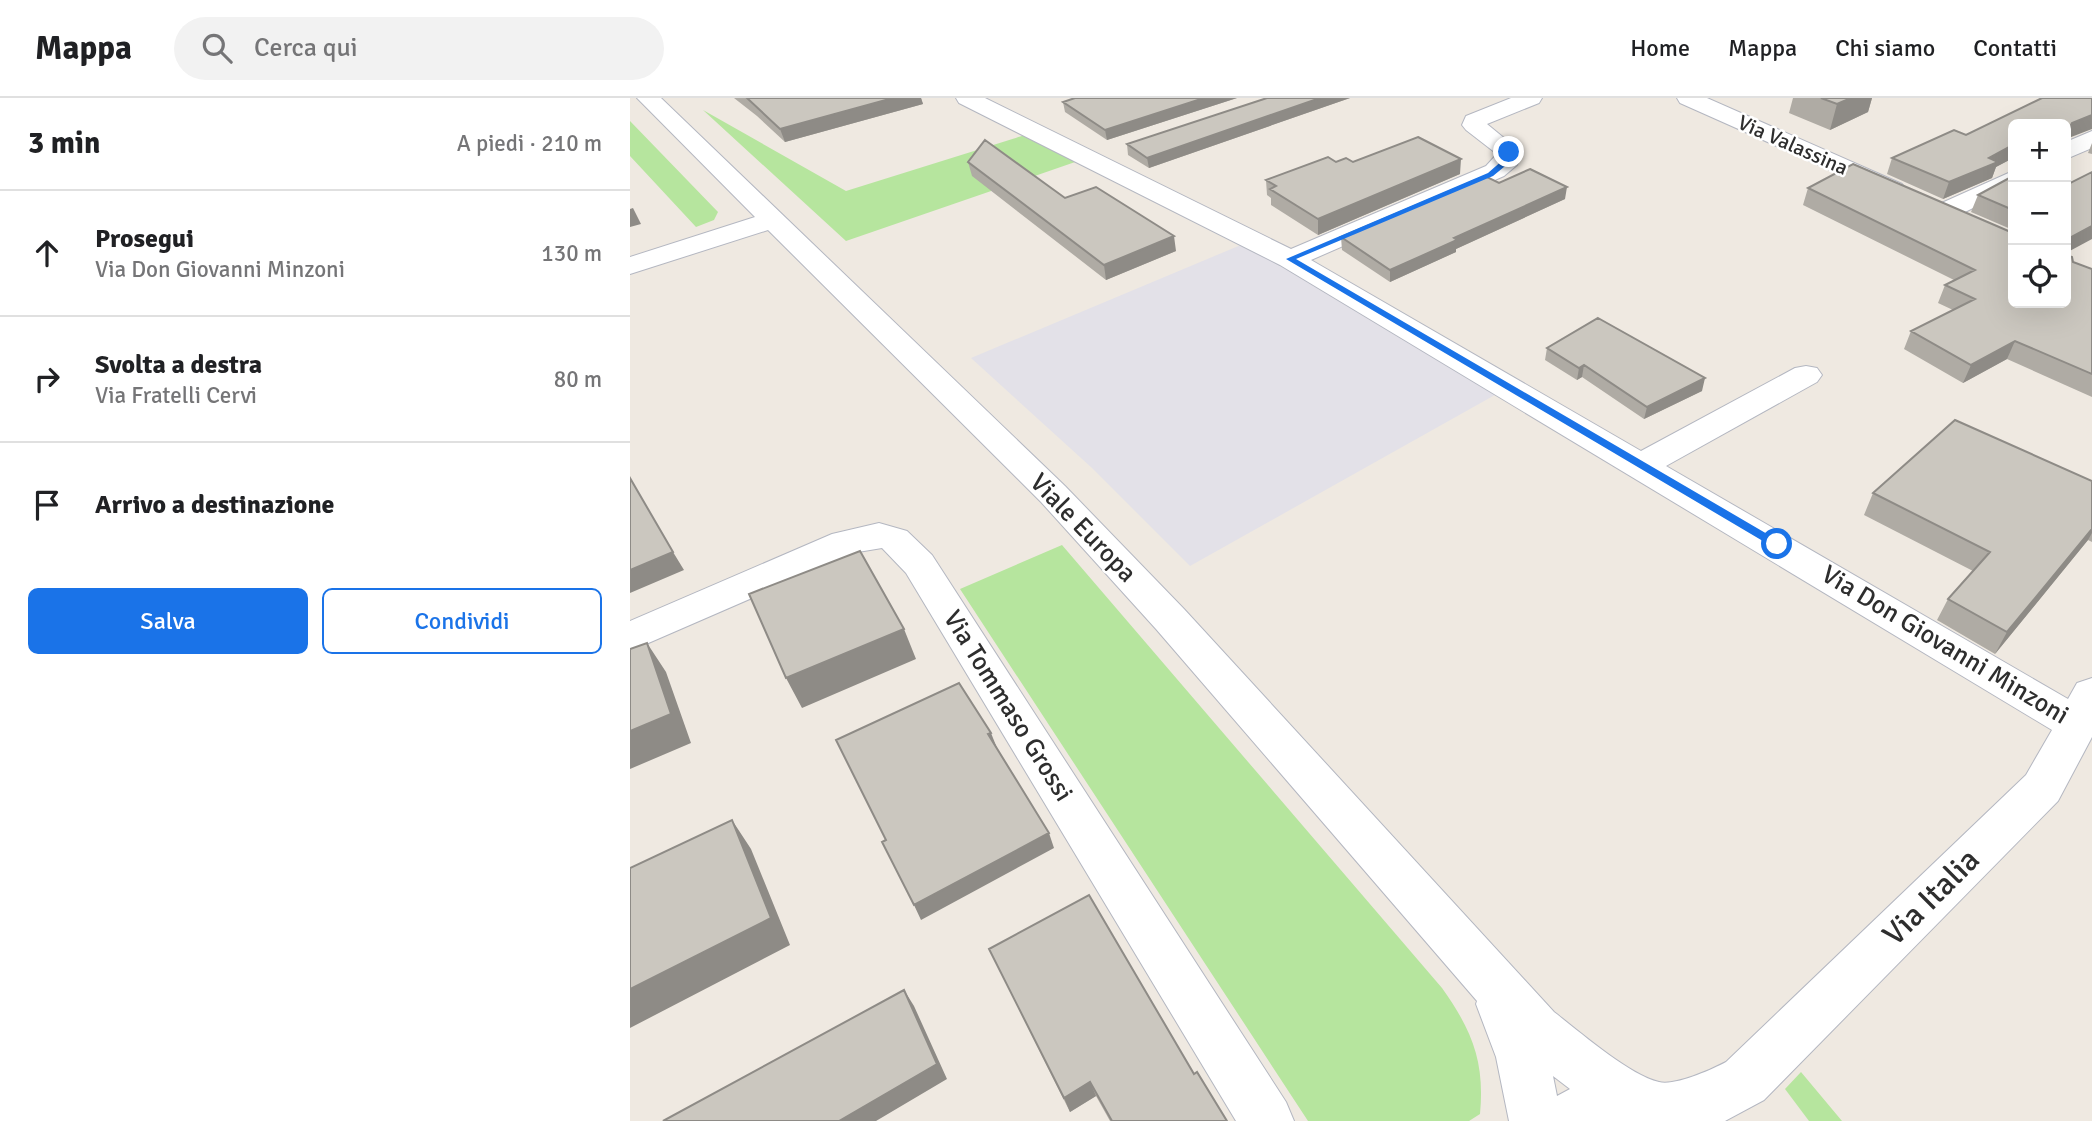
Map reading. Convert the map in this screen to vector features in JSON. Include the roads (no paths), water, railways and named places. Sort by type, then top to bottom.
[{"type":"street","name":"Via Don Giovanni Minzoni","points":[[967,98],[1290,259],[1642,465],[2085,709]]},
{"type":"street","points":[[1290,259],[1490,174],[1508,160],[1510,155],[1473,123],[1531,98]]},
{"type":"street","name":"Via Valassina","points":[[1688,98],[1936,209],[2008,181]]},
{"type":"street","name":"Viale Europa","points":[[645,100],[773,220],[1053,494],[1170,619],[1536,1030],[1583,1067],[1663,1111]]},
{"type":"street","points":[[2071,149],[2092,138]]},
{"type":"street","points":[[1090,157],[1122,146]]},
{"type":"street","points":[[630,266],[773,220]]},
{"type":"street","points":[[1642,465],[1806,375]]},
{"type":"street","name":"Via Tommaso Grossi","points":[[630,637],[845,542],[866,535],[885,534],[896,538],[919,564],[1267,1121]]},
{"type":"street","name":"Via Italia","points":[[1567,1121],[1581,1111],[1606,1102],[1663,1111],[1713,1099],[1739,1101],[2042,788],[2085,709]]},
{"type":"street","name":"Viale Europa","points":[[1492,983],[1522,1057],[1536,1121]]}]
